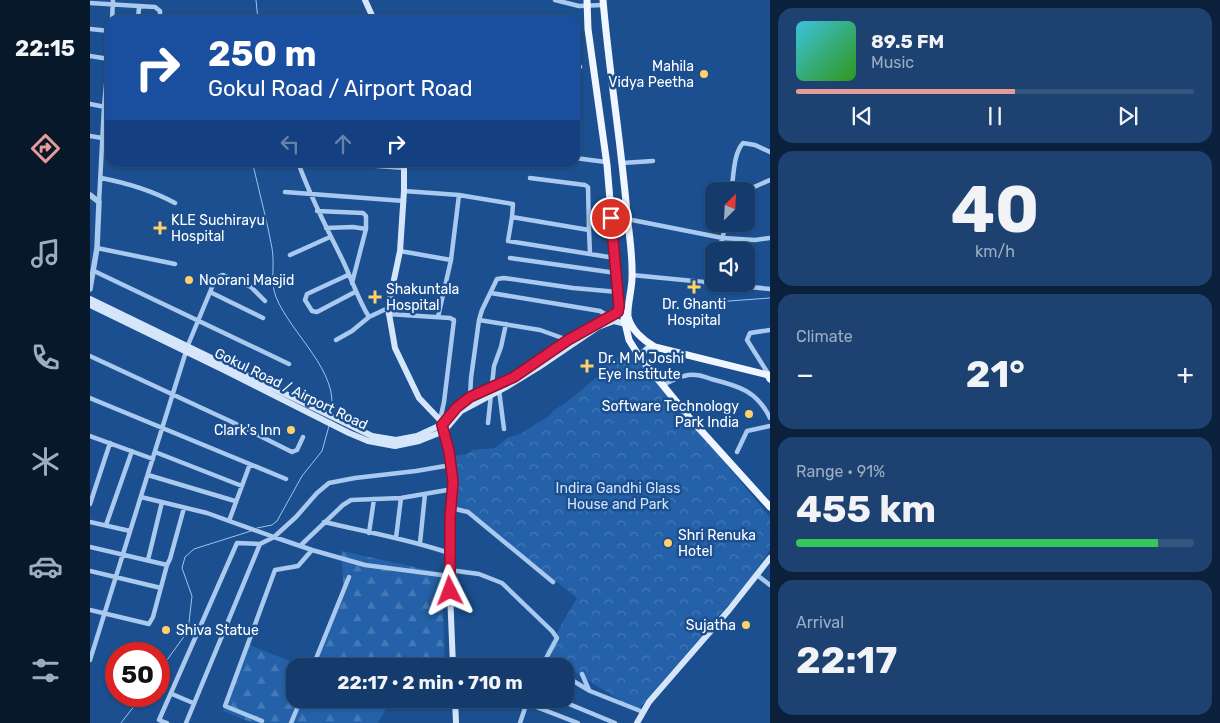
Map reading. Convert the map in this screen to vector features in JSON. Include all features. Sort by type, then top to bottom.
[{"type":"main road","points":[[365,0],[372,15]]},
{"type":"main road","points":[[587,3],[589,39],[606,162],[619,306],[639,335],[654,347],[769,376]]},
{"type":"main road","points":[[603,3],[604,28],[622,162],[632,275],[626,315],[629,340],[639,356],[688,416],[770,507]]},
{"type":"main road","points":[[404,167],[404,201],[400,251],[388,311],[395,348],[419,398],[442,425],[451,465],[453,489],[449,573],[453,658]]},
{"type":"main road","name":"Gokul Road / Airport Road","points":[[90,299],[322,415],[353,426],[371,438]]},
{"type":"main road","name":"Gokul Road / Airport Road","points":[[90,306],[187,349]]},
{"type":"main road","name":"Gokul Road / Airport Road","points":[[442,425],[457,407],[470,397],[500,390],[539,368],[618,312],[619,306]]},
{"type":"main road","name":"Gokul Road / Airport Road","points":[[322,415],[349,433],[371,438],[396,440],[417,436],[442,425],[568,340],[607,320],[626,315]]},
{"type":"main road","points":[[607,320],[626,324]]},
{"type":"main road","points":[[639,356],[648,348],[654,347]]},
{"type":"main road","points":[[637,723],[649,702],[730,610],[770,558]]},
{"type":"main road","points":[[455,708],[456,723]]},
{"type":"street","points":[[555,0],[603,3]]},
{"type":"street","points":[[112,15],[113,2]]},
{"type":"street","points":[[90,3],[113,2],[139,7],[158,8],[160,15]]},
{"type":"street","points":[[138,15],[139,7]]},
{"type":"street","points":[[90,29],[105,30]]},
{"type":"street","points":[[90,56],[105,58]]},
{"type":"street","points":[[90,289],[97,248],[105,95]]},
{"type":"street","points":[[90,104],[104,107]]},
{"type":"street","points":[[90,136],[102,138]]},
{"type":"street","points":[[733,182],[737,154],[743,143],[755,145],[770,152]]},
{"type":"street","points":[[580,159],[606,162]]},
{"type":"street","points":[[622,162],[653,161]]},
{"type":"street","points":[[300,167],[309,194],[355,292],[369,317]]},
{"type":"street","points":[[101,178],[158,194],[175,203]]},
{"type":"street","points":[[530,178],[585,185],[588,187],[590,254]]},
{"type":"street","points":[[755,187],[770,180]]},
{"type":"street","points":[[404,191],[459,195],[513,204],[508,241],[615,258]]},
{"type":"street","points":[[285,192],[404,201]]},
{"type":"street","points":[[90,195],[98,202]]},
{"type":"street","points":[[438,317],[451,260],[459,195]]},
{"type":"street","points":[[317,211],[363,213],[366,216],[366,229],[352,283]]},
{"type":"street","points":[[512,217],[589,230]]},
{"type":"street","points":[[627,219],[723,238],[755,240],[770,238]]},
{"type":"street","points":[[326,228],[353,227],[366,229]]},
{"type":"street","points":[[722,242],[724,232]]},
{"type":"street","points":[[290,255],[330,237]]},
{"type":"street","points":[[97,248],[175,264]]},
{"type":"street","points":[[400,251],[451,260]]},
{"type":"street","points":[[510,258],[616,274]]},
{"type":"street","points":[[94,270],[289,364]]},
{"type":"street","points":[[348,275],[307,294],[305,300],[312,310],[316,312],[355,292]]},
{"type":"street","points":[[632,275],[705,282]]},
{"type":"street","points":[[90,660],[187,349],[217,277],[223,276],[251,287],[265,302]]},
{"type":"street","points":[[470,397],[479,320],[496,281],[500,278],[618,292]]},
{"type":"street","points":[[755,287],[770,289]]},
{"type":"street","points":[[210,292],[263,318]]},
{"type":"street","points":[[491,293],[600,311],[607,320]]},
{"type":"street","points":[[336,340],[352,331],[369,317],[388,311],[452,319],[454,323],[442,425]]},
{"type":"street","points":[[479,320],[540,330],[568,340]]},
{"type":"street","points":[[488,423],[494,366],[501,347],[506,324]]},
{"type":"street","points":[[769,376],[747,340],[750,333],[770,330]]},
{"type":"street","points":[[90,356],[292,452],[296,450],[303,436]]},
{"type":"street","points":[[663,385],[683,376],[693,375],[735,385],[744,388],[762,403],[770,418]]},
{"type":"street","points":[[500,390],[504,429]]},
{"type":"street","points":[[90,398],[286,479]]},
{"type":"street","points":[[737,452],[747,431],[770,426]]},
{"type":"street","points":[[90,436],[153,459]]},
{"type":"street","points":[[90,504],[110,443]]},
{"type":"street","points":[[106,525],[132,451]]},
{"type":"street","points":[[155,452],[242,486]]},
{"type":"street","points":[[229,521],[250,464]]},
{"type":"street","points":[[167,723],[159,722],[235,545],[241,542],[260,544],[274,536],[296,517],[317,493],[329,483],[344,479],[451,465]]},
{"type":"street","points":[[148,475],[235,501]]},
{"type":"street","points":[[300,546],[324,522],[351,500],[401,498],[453,489]]},
{"type":"street","points":[[420,543],[425,494]]},
{"type":"street","points":[[141,497],[207,513],[312,550],[365,565],[479,574],[502,583],[557,638],[546,658]]},
{"type":"street","points":[[396,538],[401,498]]},
{"type":"street","points":[[370,533],[374,499]]},
{"type":"street","points":[[148,560],[162,502]]},
{"type":"street","points":[[90,610],[151,623],[184,508]]},
{"type":"street","points":[[451,508],[468,512],[553,582]]},
{"type":"street","points":[[90,522],[130,531]]},
{"type":"street","points":[[324,522],[420,543],[449,553]]},
{"type":"street","points":[[186,723],[260,544]]},
{"type":"street","points":[[90,546],[167,565]]},
{"type":"street","points":[[262,720],[225,706],[274,570],[298,566],[312,550]]},
{"type":"street","points":[[90,571],[161,588]]},
{"type":"street","points":[[757,575],[770,585]]},
{"type":"street","points":[[316,658],[348,577]]},
{"type":"street","points":[[582,674],[590,691]]},
{"type":"street","points":[[574,681],[590,691],[642,712]]},
{"type":"street","points":[[172,694],[193,703]]},
{"type":"street","points":[[574,706],[615,723]]},
{"type":"street","points":[[291,723],[297,708]]},
{"type":"street","points":[[525,708],[520,722],[527,723]]},
{"type":"street","points":[[543,708],[578,723]]},
{"type":"green space","name":"Indira Gandhi Glass House and Park","points":[[630,349],[770,517],[770,550],[748,582],[637,711],[574,671],[574,658],[553,658],[545,653],[577,598],[467,510],[454,508],[455,466],[452,456],[466,454],[473,450],[495,448],[507,438],[520,434],[567,402],[599,375],[602,367]]},
{"type":"green space","points":[[341,551],[442,573],[445,658],[315,658],[344,591]]},
{"type":"green space","points":[[249,645],[286,659],[286,708],[386,708],[378,723],[253,723],[223,711]]},
{"type":"waterway","points":[[256,0],[258,15]]},
{"type":"waterway","points":[[253,167],[272,248],[274,291],[283,311],[322,368],[332,397],[331,412]]},
{"type":"waterway","points":[[716,302],[770,298]]},
{"type":"waterway","points":[[257,528],[272,525],[277,521],[302,476],[322,451],[329,426]]},
{"type":"waterway","points":[[170,656],[188,631],[192,596],[182,568],[185,557],[194,549],[251,531]]},
{"type":"waterway","points":[[121,723],[133,707]]},
{"type":"place","name":"Mahila Vidya Peetha","points":[[704,74]]},
{"type":"place","name":"KLE Suchirayu Hospital","points":[[160,228]]},
{"type":"place","name":"Noorani Masjid","points":[[189,280]]},
{"type":"place","name":"Dr. Ghanti Hospital","points":[[694,287]]},
{"type":"place","name":"Shakuntala Hospital","points":[[375,297]]},
{"type":"place","name":"Dr. M M Joshi Eye Institute","points":[[587,366]]},
{"type":"place","name":"Software Technology Park India","points":[[749,414]]},
{"type":"place","name":"Clark's Inn","points":[[291,430]]},
{"type":"place","name":"Shri Renuka Hotel","points":[[668,543]]},
{"type":"place","name":"Sujatha","points":[[746,625]]},
{"type":"place","name":"Shiva Statue","points":[[166,630]]},
{"type":"route","points":[[450,591],[450,518],[453,482],[449,451],[442,425],[457,407],[470,397],[514,377],[568,340],[618,312],[611,218]]}]
